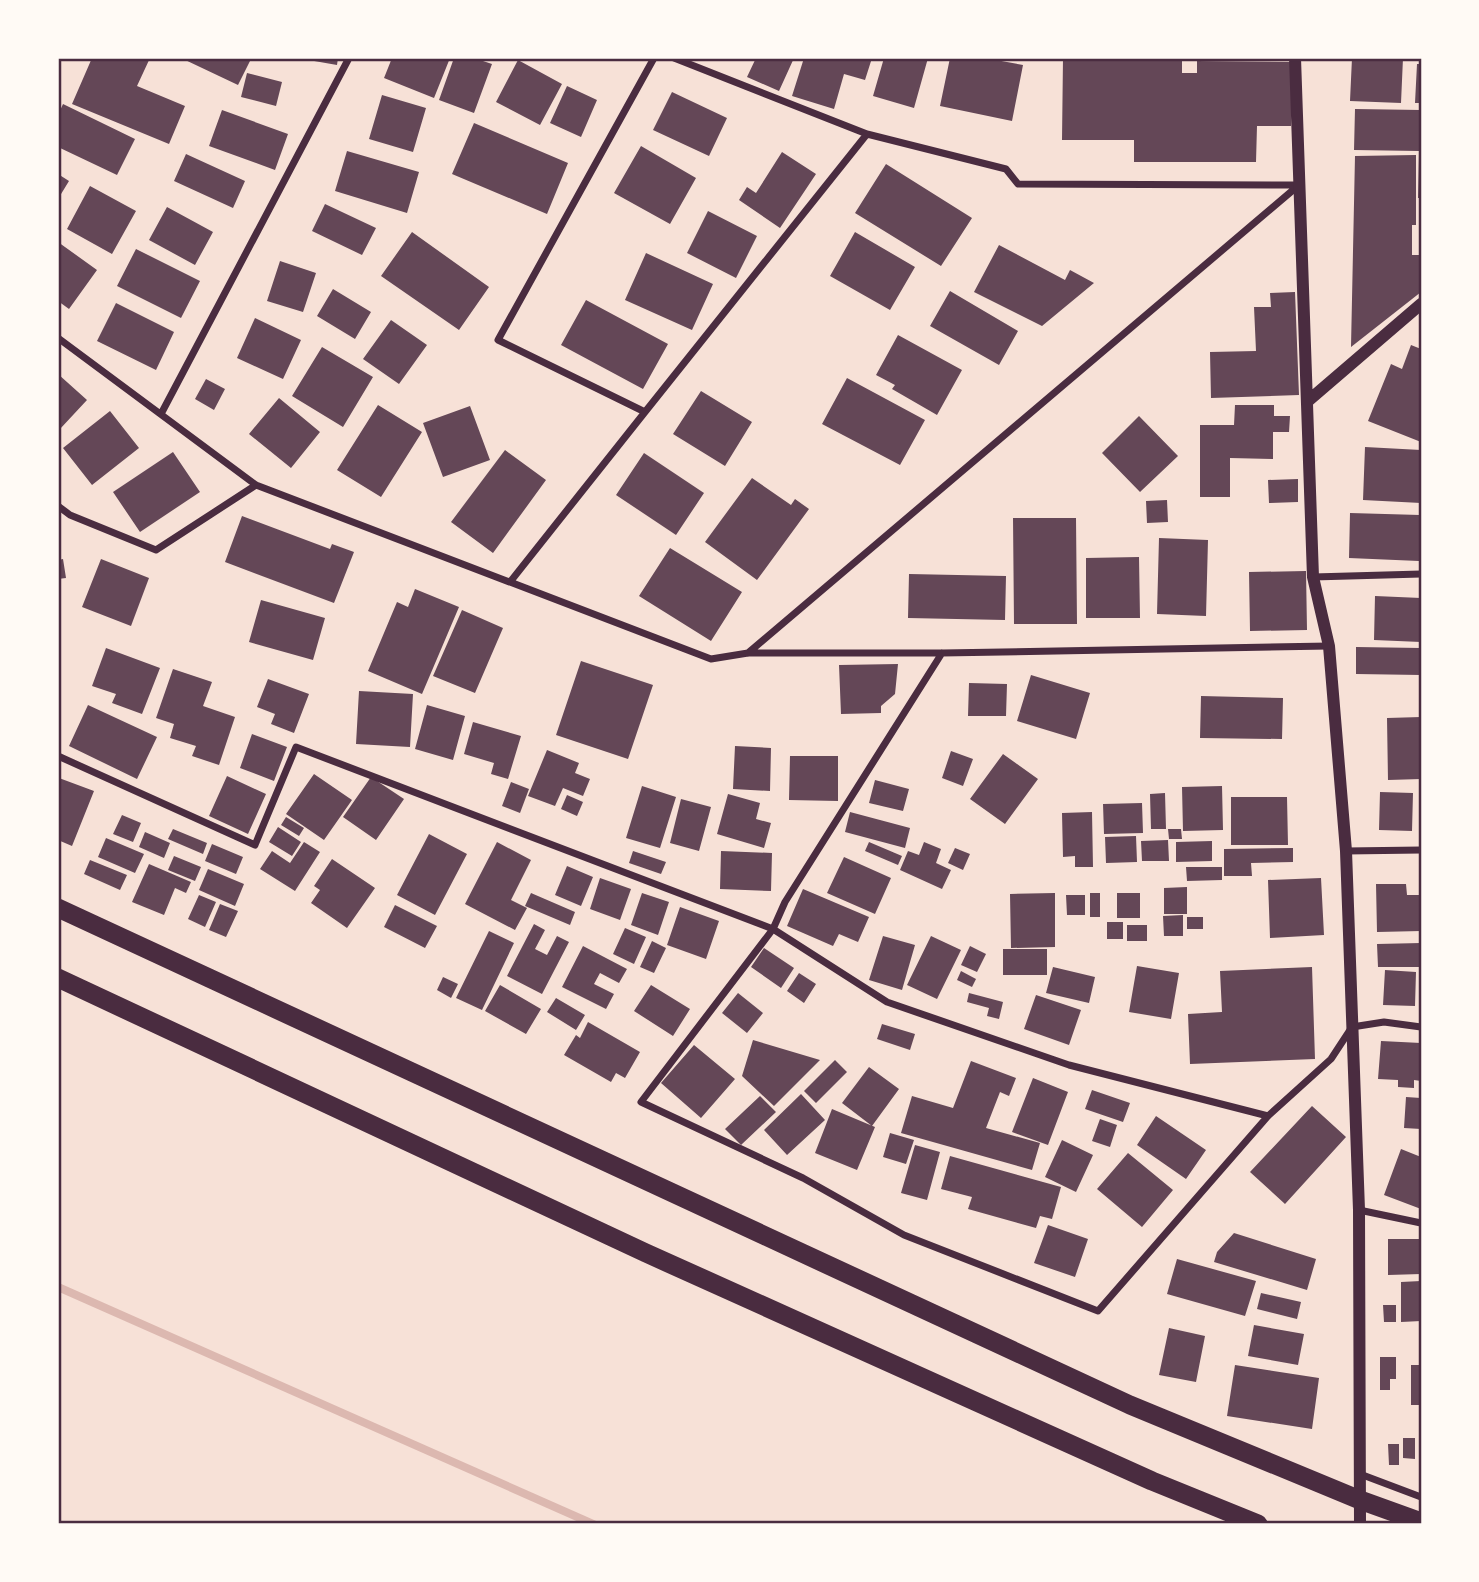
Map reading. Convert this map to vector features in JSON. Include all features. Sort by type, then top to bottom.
[{"type":"highway","points":[[58,908],[1129,1405],[1360,1500],[1421,1522]]},
{"type":"highway","points":[[58,978],[646,1253],[1152,1481],[1258,1524]]},
{"type":"street","points":[[161,414],[349,58]]},
{"type":"street","points":[[645,412],[498,340],[654,58]]},
{"type":"street","points":[[674,58],[867,134],[1006,169],[1018,184],[1299,185]]},
{"type":"street","points":[[1295,58],[1313,577],[1329,646],[1346,851],[1359,1210],[1360,1524]]},
{"type":"street","points":[[510,582],[867,134]]},
{"type":"street","points":[[748,653],[1299,185]]},
{"type":"street","points":[[1308,401],[1421,304]]},
{"type":"street","points":[[58,338],[256,485],[710,659],[748,653],[942,653],[1329,646]]},
{"type":"street","points":[[58,506],[69,515],[156,550],[256,485]]},
{"type":"street","points":[[1313,577],[1421,574]]},
{"type":"street","points":[[942,653],[785,902],[773,929],[641,1102],[803,1178],[904,1235],[1098,1311],[1268,1116],[1331,1059],[1352,1027],[1384,1023],[1421,1027]]},
{"type":"street","points":[[58,756],[255,845],[296,747],[773,929],[887,1002],[1069,1065],[1268,1116]]},
{"type":"street","points":[[1346,851],[1421,850]]},
{"type":"street","points":[[1359,1210],[1421,1223]]},
{"type":"street","points":[[1359,1474],[1421,1497]]},
{"type":"building","points":[[92,58],[150,58],[137,86],[185,106],[169,144],[72,104]]},
{"type":"building","points":[[181,58],[247,58],[251,59],[238,85]]},
{"type":"building","points":[[297,58],[338,58],[337,65]]},
{"type":"building","points":[[392,58],[450,58],[434,98],[384,78]]},
{"type":"building","points":[[454,58],[474,58],[492,64],[474,113],[439,100]]},
{"type":"building","points":[[756,58],[794,58],[779,91],[747,77]]},
{"type":"building","points":[[804,58],[872,58],[865,80],[844,74],[834,109],[792,96]]},
{"type":"building","points":[[884,58],[928,58],[914,108],[873,96]]},
{"type":"building","points":[[950,58],[985,58],[1023,65],[1012,121],[940,106]]},
{"type":"building","points":[[1063,58],[1182,58],[1182,73],[1197,73],[1197,61],[1292,62],[1291,126],[1257,126],[1256,162],[1134,162],[1134,140],[1062,140]]},
{"type":"building","points":[[1352,58],[1403,58],[1401,103],[1350,101]]},
{"type":"building","points":[[518,60],[562,84],[540,125],[496,102]]},
{"type":"building","points":[[1417,64],[1421,64],[1421,103],[1415,103]]},
{"type":"building","points":[[247,73],[282,82],[276,106],[241,97]]},
{"type":"building","points":[[567,86],[597,100],[581,137],[550,123]]},
{"type":"building","points":[[672,92],[727,118],[709,156],[653,130]]},
{"type":"building","points":[[382,95],[426,108],[413,152],[369,139]]},
{"type":"building","points":[[63,104],[135,139],[117,175],[58,147],[58,115]]},
{"type":"building","points":[[1355,109],[1421,110],[1421,198],[1418,198],[1419,151],[1354,150]]},
{"type":"building","points":[[222,110],[288,134],[275,170],[209,146]]},
{"type":"building","points":[[474,123],[568,163],[547,214],[452,174]]},
{"type":"building","points":[[641,146],[696,178],[670,224],[614,193]]},
{"type":"building","points":[[347,151],[419,172],[407,213],[335,191]]},
{"type":"building","points":[[782,152],[816,174],[780,228],[739,200],[747,187],[756,193]]},
{"type":"building","points":[[186,154],[245,181],[233,208],[174,181]]},
{"type":"building","points":[[1416,155],[1416,225],[1412,225],[1412,255],[1421,255],[1421,292],[1351,347],[1355,156]]},
{"type":"building","points":[[886,164],[972,218],[941,266],[855,213]]},
{"type":"building","points":[[58,174],[69,181],[58,199]]},
{"type":"building","points":[[90,186],[136,211],[112,254],[67,229]]},
{"type":"building","points":[[325,204],[376,228],[362,255],[312,231]]},
{"type":"building","points":[[167,207],[213,232],[195,265],[149,240]]},
{"type":"building","points":[[708,211],[757,236],[736,278],[687,253]]},
{"type":"building","points":[[412,232],[489,287],[459,330],[381,276]]},
{"type":"building","points":[[855,232],[915,267],[890,310],[830,276]]},
{"type":"building","points":[[58,242],[97,270],[69,309],[58,301]]},
{"type":"building","points":[[999,245],[1065,280],[1070,270],[1094,283],[1042,326],[974,292]]},
{"type":"building","points":[[136,249],[200,281],[181,318],[117,286]]},
{"type":"building","points":[[646,253],[713,284],[692,330],[625,300]]},
{"type":"building","points":[[280,261],[316,273],[303,312],[267,301]]},
{"type":"building","points":[[333,289],[371,312],[355,339],[317,316]]},
{"type":"building","points":[[950,291],[1018,331],[999,365],[930,326]]},
{"type":"building","points":[[1295,292],[1299,395],[1211,398],[1210,352],[1256,351],[1254,307],[1271,307],[1270,293]]},
{"type":"building","points":[[586,300],[668,344],[643,389],[561,345]]},
{"type":"building","points":[[116,303],[174,332],[156,370],[97,341]]},
{"type":"building","points":[[255,318],[301,340],[283,379],[237,358]]},
{"type":"building","points":[[391,320],[427,345],[399,384],[363,359]]},
{"type":"building","points":[[898,335],[962,370],[937,415],[892,389],[895,385],[876,375]]},
{"type":"building","points":[[1411,345],[1421,349],[1421,442],[1368,421],[1391,364],[1402,369]]},
{"type":"building","points":[[322,347],[373,377],[343,427],[292,396]]},
{"type":"building","points":[[58,374],[87,400],[60,429],[58,427]]},
{"type":"building","points":[[847,378],[925,420],[900,465],[822,424]]},
{"type":"building","points":[[206,379],[225,389],[214,410],[195,399]]},
{"type":"building","points":[[701,391],[752,422],[725,466],[673,434]]},
{"type":"building","points":[[279,398],[320,432],[291,468],[249,434]]},
{"type":"building","points":[[378,405],[422,432],[381,497],[337,470]]},
{"type":"building","points":[[1235,405],[1274,405],[1274,416],[1290,416],[1289,432],[1273,432],[1273,459],[1230,458],[1230,497],[1200,497],[1200,425],[1234,425]]},
{"type":"building","points":[[470,406],[490,460],[443,477],[423,423]]},
{"type":"building","points":[[110,411],[139,448],[92,485],[63,448]]},
{"type":"building","points":[[1139,416],[1178,456],[1140,492],[1102,453]]},
{"type":"building","points":[[1365,447],[1421,450],[1421,503],[1363,500]]},
{"type":"building","points":[[505,450],[546,480],[493,553],[451,522]]},
{"type":"building","points":[[173,452],[200,492],[140,532],[113,492]]},
{"type":"building","points":[[644,453],[704,493],[676,535],[616,495]]},
{"type":"building","points":[[752,478],[791,505],[795,499],[809,509],[757,580],[705,542]]},
{"type":"building","points":[[1298,479],[1298,502],[1269,503],[1268,480]]},
{"type":"building","points":[[1167,500],[1168,522],[1147,523],[1146,501]]},
{"type":"building","points":[[1350,513],[1420,515],[1419,561],[1349,558]]},
{"type":"building","points":[[242,516],[330,549],[332,544],[354,552],[334,603],[225,562]]},
{"type":"building","points":[[1013,518],[1076,518],[1077,624],[1014,624]]},
{"type":"building","points":[[1159,538],[1208,540],[1206,616],[1157,614]]},
{"type":"building","points":[[670,548],[742,592],[711,641],[639,596]]},
{"type":"building","points":[[1139,557],[1140,618],[1086,618],[1086,558]]},
{"type":"building","points":[[63,559],[66,578],[58,579],[58,560]]},
{"type":"building","points":[[101,559],[149,578],[131,626],[82,607]]},
{"type":"building","points":[[1306,571],[1307,630],[1250,631],[1249,572]]},
{"type":"building","points":[[909,574],[1006,576],[1005,620],[908,618]]},
{"type":"building","points":[[415,589],[459,607],[422,694],[368,671],[397,602],[408,607]]},
{"type":"building","points":[[1375,596],[1421,598],[1421,642],[1374,640]]},
{"type":"building","points":[[261,600],[325,618],[313,660],[249,642]]},
{"type":"building","points":[[462,610],[503,628],[475,693],[433,676]]},
{"type":"building","points":[[1356,647],[1421,648],[1421,675],[1356,674]]},
{"type":"building","points":[[106,648],[160,668],[142,714],[112,703],[116,694],[92,686]]},
{"type":"building","points":[[581,661],[653,685],[628,759],[556,735]]},
{"type":"building","points":[[898,664],[895,694],[881,706],[881,713],[841,714],[839,665]]},
{"type":"building","points":[[173,669],[212,682],[203,706],[235,717],[219,765],[192,756],[196,746],[170,738],[174,724],[156,718]]},
{"type":"building","points":[[1031,675],[1090,693],[1076,739],[1017,721]]},
{"type":"building","points":[[268,679],[309,694],[294,733],[271,724],[275,714],[257,707]]},
{"type":"building","points":[[969,683],[1007,684],[1006,716],[968,716]]},
{"type":"building","points":[[359,691],[413,694],[410,747],[356,744]]},
{"type":"building","points":[[1201,696],[1283,698],[1282,739],[1200,738]]},
{"type":"building","points":[[88,705],[157,737],[137,779],[69,746]]},
{"type":"building","points":[[427,705],[465,716],[453,760],[415,749]]},
{"type":"building","points":[[1421,717],[1421,779],[1388,780],[1387,718]]},
{"type":"building","points":[[473,722],[521,736],[508,779],[491,774],[494,763],[464,754]]},
{"type":"building","points":[[252,734],[287,747],[274,781],[240,768]]},
{"type":"building","points":[[735,746],[771,748],[770,791],[733,789]]},
{"type":"building","points":[[547,750],[579,763],[575,773],[590,779],[583,796],[563,788],[555,806],[528,796]]},
{"type":"building","points":[[951,751],[973,759],[963,786],[942,778]]},
{"type":"building","points":[[1003,754],[1038,779],[1005,824],[970,799]]},
{"type":"building","points":[[790,756],[838,756],[838,801],[789,800]]},
{"type":"building","points":[[314,774],[352,800],[324,840],[286,814]]},
{"type":"building","points":[[227,776],[266,794],[248,834],[209,816]]},
{"type":"building","points":[[371,777],[404,799],[376,840],[343,817]]},
{"type":"building","points":[[59,778],[94,791],[72,846],[58,840]]},
{"type":"building","points":[[875,780],[909,789],[903,811],[869,803]]},
{"type":"building","points":[[511,782],[529,789],[520,813],[502,806]]},
{"type":"building","points":[[642,786],[676,797],[660,848],[626,838]]},
{"type":"building","points":[[1222,786],[1223,830],[1183,831],[1182,787]]},
{"type":"building","points":[[1380,792],[1413,793],[1412,831],[1379,830]]},
{"type":"building","points":[[1165,793],[1166,829],[1151,829],[1150,794]]},
{"type":"building","points":[[728,794],[760,803],[756,819],[771,823],[764,848],[717,834]]},
{"type":"building","points":[[567,795],[583,802],[577,816],[561,809]]},
{"type":"building","points":[[1231,797],[1287,797],[1288,845],[1231,845]]},
{"type":"building","points":[[681,799],[711,807],[699,851],[670,843]]},
{"type":"building","points":[[1142,803],[1143,833],[1104,834],[1103,804]]},
{"type":"building","points":[[850,812],[910,828],[905,848],[845,832]]},
{"type":"building","points":[[1092,812],[1093,867],[1075,867],[1075,856],[1063,857],[1062,813]]},
{"type":"building","points":[[122,815],[141,823],[133,842],[113,834]]},
{"type":"building","points":[[286,817],[304,828],[299,836],[281,825]]},
{"type":"building","points":[[278,827],[301,842],[292,856],[269,842]]},
{"type":"building","points":[[173,829],[207,843],[203,854],[168,839]]},
{"type":"building","points":[[1168,829],[1181,829],[1182,839],[1169,839]]},
{"type":"building","points":[[145,832],[170,843],[164,858],[139,847]]},
{"type":"building","points":[[429,834],[467,854],[435,915],[397,895]]},
{"type":"building","points":[[1136,836],[1137,862],[1106,863],[1105,837]]},
{"type":"building","points":[[106,838],[144,854],[135,873],[98,857]]},
{"type":"building","points":[[1168,840],[1169,861],[1142,861],[1141,841]]},
{"type":"building","points":[[1212,841],[1212,861],[1176,862],[1176,842]]},
{"type":"building","points":[[304,842],[320,852],[295,891],[260,869],[272,851],[290,863]]},
{"type":"building","points":[[497,842],[531,860],[511,900],[527,908],[515,930],[465,904]]},
{"type":"building","points":[[869,842],[902,856],[898,865],[865,851]]},
{"type":"building","points":[[924,842],[941,849],[936,863],[951,870],[942,889],[900,870],[908,851],[919,855]]},
{"type":"building","points":[[212,844],[243,857],[236,874],[205,861]]},
{"type":"building","points":[[955,848],[970,854],[963,870],[948,863]]},
{"type":"building","points":[[1293,848],[1293,862],[1251,863],[1252,876],[1224,876],[1224,849]]},
{"type":"building","points":[[633,851],[666,862],[661,874],[629,863]]},
{"type":"building","points":[[721,851],[772,853],[771,891],[720,889]]},
{"type":"building","points":[[174,856],[201,867],[195,881],[168,870]]},
{"type":"building","points":[[844,857],[891,878],[875,914],[827,893]]},
{"type":"building","points":[[332,859],[375,888],[347,928],[311,903],[320,890],[314,886]]},
{"type":"building","points":[[90,860],[127,875],[120,890],[84,874]]},
{"type":"building","points":[[149,864],[191,882],[186,893],[175,888],[164,915],[132,902]]},
{"type":"building","points":[[567,866],[593,877],[581,906],[555,895]]},
{"type":"building","points":[[1186,867],[1222,867],[1222,880],[1187,881]]},
{"type":"building","points":[[208,869],[244,884],[235,906],[199,890]]},
{"type":"building","points":[[600,878],[631,889],[620,920],[590,909]]},
{"type":"building","points":[[1321,878],[1324,935],[1270,938],[1268,880]]},
{"type":"building","points":[[1376,884],[1406,884],[1407,895],[1421,895],[1421,931],[1377,932]]},
{"type":"building","points":[[1187,887],[1187,914],[1164,914],[1164,888]]},
{"type":"building","points":[[803,889],[869,917],[858,942],[839,934],[833,946],[787,926]]},
{"type":"building","points":[[531,893],[575,912],[570,925],[525,906]]},
{"type":"building","points":[[642,893],[669,902],[658,935],[631,925]]},
{"type":"building","points":[[1055,893],[1055,947],[1011,948],[1010,894]]},
{"type":"building","points":[[1090,893],[1100,893],[1100,917],[1090,917]]},
{"type":"building","points":[[1117,893],[1140,893],[1140,918],[1117,918]]},
{"type":"building","points":[[199,895],[216,902],[205,927],[188,919]]},
{"type":"building","points":[[1066,895],[1085,895],[1085,915],[1067,915]]},
{"type":"building","points":[[220,904],[238,911],[226,937],[209,930]]},
{"type":"building","points":[[395,905],[437,926],[425,948],[384,927]]},
{"type":"building","points":[[680,907],[719,921],[706,959],[667,945]]},
{"type":"building","points":[[1183,915],[1183,936],[1164,936],[1163,916]]},
{"type":"building","points":[[1187,917],[1203,917],[1203,929],[1187,929]]},
{"type":"building","points":[[1107,922],[1123,922],[1123,939],[1107,939]]},
{"type":"building","points":[[534,924],[545,930],[535,949],[547,955],[557,936],[569,942],[542,994],[507,976]]},
{"type":"building","points":[[1127,925],[1147,925],[1147,941],[1127,941]]},
{"type":"building","points":[[625,928],[646,937],[634,964],[613,954]]},
{"type":"building","points":[[489,931],[514,943],[482,1010],[456,998]]},
{"type":"building","points":[[883,936],[915,945],[902,990],[869,980]]},
{"type":"building","points":[[931,936],[961,950],[937,999],[907,985]]},
{"type":"building","points":[[652,941],[666,948],[654,973],[640,967]]},
{"type":"building","points":[[1421,943],[1421,967],[1378,967],[1377,944]]},
{"type":"building","points":[[583,946],[627,969],[619,983],[600,973],[594,984],[614,994],[606,1009],[562,987]]},
{"type":"building","points":[[970,946],[986,954],[977,972],[961,965]]},
{"type":"building","points":[[764,948],[794,968],[781,988],[751,967]]},
{"type":"building","points":[[1003,949],[1047,949],[1047,975],[1003,975]]},
{"type":"building","points":[[1137,966],[1179,973],[1171,1019],[1129,1012]]},
{"type":"building","points":[[1053,967],[1095,977],[1089,1003],[1046,993]]},
{"type":"building","points":[[1312,967],[1315,1059],[1190,1064],[1188,1014],[1222,1012],[1220,971]]},
{"type":"building","points":[[1385,970],[1416,972],[1415,1006],[1383,1005]]},
{"type":"building","points":[[961,971],[976,979],[972,987],[957,980]]},
{"type":"building","points":[[799,973],[816,984],[804,1003],[787,991]]},
{"type":"building","points":[[443,977],[458,984],[451,998],[437,990]]},
{"type":"building","points":[[500,985],[541,1009],[526,1034],[485,1011]]},
{"type":"building","points":[[651,985],[690,1009],[673,1036],[634,1011]]},
{"type":"building","points":[[738,993],[763,1013],[747,1033],[722,1013]]},
{"type":"building","points":[[969,993],[1003,1002],[999,1019],[987,1016],[989,1008],[967,1002]]},
{"type":"building","points":[[1036,995],[1081,1010],[1069,1045],[1024,1029]]},
{"type":"building","points":[[556,998],[585,1015],[576,1030],[547,1012]]},
{"type":"building","points":[[588,1022],[640,1052],[625,1078],[616,1073],[611,1082],[564,1055],[576,1035],[580,1038]]},
{"type":"building","points":[[882,1024],[915,1034],[910,1050],[877,1039]]},
{"type":"building","points":[[753,1040],[820,1060],[774,1106],[742,1076]]},
{"type":"building","points":[[1381,1041],[1421,1043],[1421,1081],[1414,1080],[1414,1088],[1398,1087],[1398,1080],[1378,1079]]},
{"type":"building","points":[[694,1045],[735,1079],[701,1118],[661,1083]]},
{"type":"building","points":[[835,1060],[847,1072],[816,1103],[804,1091]]},
{"type":"building","points":[[971,1061],[1016,1078],[1009,1096],[1000,1092],[986,1128],[1040,1143],[1032,1170],[901,1133],[912,1096],[953,1108]]},
{"type":"building","points":[[869,1067],[899,1089],[872,1126],[842,1103]]},
{"type":"building","points":[[1033,1078],[1068,1092],[1048,1145],[1012,1132]]},
{"type":"building","points":[[1092,1090],[1130,1103],[1123,1122],[1085,1109]]},
{"type":"building","points":[[801,1094],[825,1120],[787,1155],[764,1130]]},
{"type":"building","points":[[760,1096],[776,1112],[741,1145],[725,1129]]},
{"type":"building","points":[[1406,1097],[1421,1098],[1421,1129],[1404,1128]]},
{"type":"building","points":[[1312,1106],[1346,1137],[1285,1204],[1250,1172]]},
{"type":"building","points":[[832,1109],[875,1127],[857,1170],[815,1153]]},
{"type":"building","points":[[1156,1116],[1206,1150],[1186,1179],[1137,1145]]},
{"type":"building","points":[[1100,1119],[1117,1125],[1110,1147],[1092,1141]]},
{"type":"building","points":[[890,1133],[914,1140],[906,1164],[883,1157]]},
{"type":"building","points":[[1062,1140],[1093,1155],[1076,1192],[1045,1177]]},
{"type":"building","points":[[915,1145],[940,1152],[927,1200],[901,1193]]},
{"type":"building","points":[[1401,1149],[1421,1157],[1421,1209],[1384,1195]]},
{"type":"building","points":[[1128,1153],[1173,1190],[1142,1227],[1097,1189]]},
{"type":"building","points":[[950,1156],[1061,1187],[1052,1219],[1040,1216],[1036,1228],[968,1209],[972,1197],[941,1189]]},
{"type":"building","points":[[1048,1225],[1088,1239],[1075,1277],[1034,1263]]},
{"type":"building","points":[[1234,1233],[1316,1259],[1307,1290],[1214,1262],[1217,1252]]},
{"type":"building","points":[[1388,1239],[1421,1239],[1421,1274],[1388,1275]]},
{"type":"building","points":[[1177,1259],[1256,1281],[1245,1316],[1167,1294]]},
{"type":"building","points":[[1421,1281],[1421,1321],[1401,1322],[1401,1282]]},
{"type":"building","points":[[1261,1293],[1301,1302],[1297,1319],[1257,1309]]},
{"type":"building","points":[[1383,1305],[1396,1305],[1396,1322],[1384,1322]]},
{"type":"building","points":[[1254,1325],[1304,1334],[1298,1365],[1248,1356]]},
{"type":"building","points":[[1169,1328],[1205,1336],[1196,1382],[1159,1375]]},
{"type":"building","points":[[1380,1357],[1396,1357],[1396,1379],[1390,1379],[1390,1390],[1380,1390]]},
{"type":"building","points":[[1235,1365],[1319,1378],[1312,1429],[1227,1416]]},
{"type":"building","points":[[1411,1365],[1421,1365],[1421,1405],[1411,1405]]},
{"type":"building","points":[[1403,1438],[1415,1438],[1415,1459],[1403,1458]]},
{"type":"building","points":[[1388,1444],[1399,1444],[1399,1465],[1389,1465]]},
{"type":"waterway","points":[[58,1287],[593,1524]]}]
